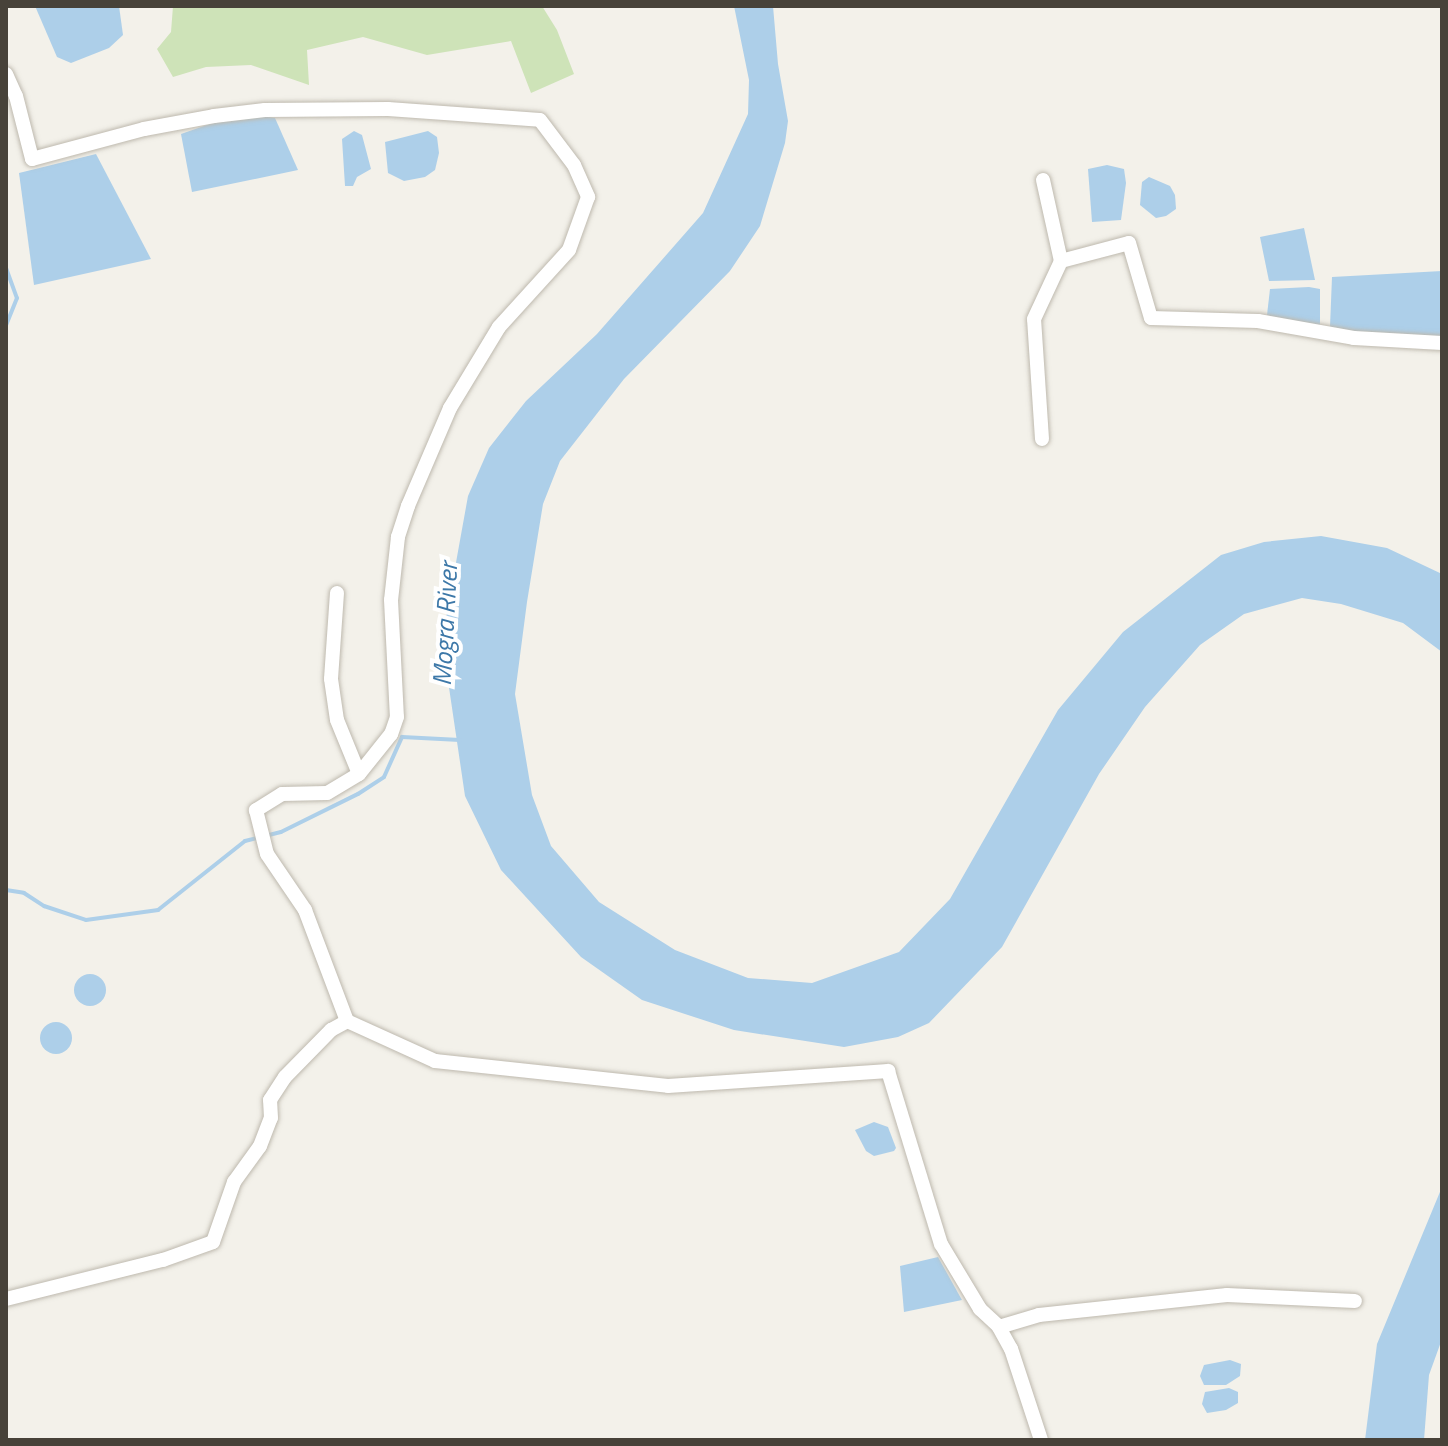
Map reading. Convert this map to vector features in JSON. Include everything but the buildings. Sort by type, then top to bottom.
[{"type":"street","points":[[6,74],[16,96],[32,159],[144,129],[265,110],[388,109],[540,120],[574,165],[588,197],[569,250],[499,327],[450,408],[408,506],[398,537],[391,600],[397,717],[391,734],[359,774],[327,793],[282,794],[256,810],[267,854],[305,910],[347,1021],[435,1061],[668,1086],[888,1071],[941,1244],[980,1309],[999,1327],[1011,1349],[1041,1440]]},
{"type":"street","points":[[1042,439],[1034,319],[1061,261],[1043,180]]},
{"type":"street","points":[[1061,261],[1129,243],[1151,318],[1258,321],[1354,338],[1442,343]]},
{"type":"street","points":[[337,593],[331,679],[337,720],[359,774]]},
{"type":"street","points":[[6,1299],[163,1260],[213,1242],[234,1182],[260,1146],[271,1118],[270,1100],[285,1077],[331,1030],[347,1021]]},
{"type":"street","points":[[999,1327],[1039,1315],[1227,1295],[1355,1301]]},
{"type":"green space","points":[[173,6],[542,6],[557,30],[574,74],[531,93],[511,41],[427,55],[363,37],[307,50],[309,85],[251,65],[206,67],[173,77],[157,49],[171,32]]},
{"type":"water","points":[[35,6],[119,6],[123,35],[109,48],[71,63],[57,57]]},
{"type":"water","name":"Mogra River","points":[[734,6],[773,6],[778,64],[788,121],[785,143],[760,226],[730,271],[624,379],[560,461],[543,504],[527,602],[515,694],[532,795],[551,846],[599,902],[675,950],[748,978],[812,983],[899,952],[950,899],[1058,710],[1123,632],[1221,555],[1264,542],[1321,536],[1387,548],[1442,574],[1442,652],[1403,623],[1341,604],[1302,598],[1244,614],[1200,645],[1145,707],[1099,774],[1002,947],[929,1023],[898,1037],[844,1047],[734,1030],[642,1000],[581,957],[501,870],[465,796],[442,640],[468,496],[489,448],[526,401],[597,334],[703,213],[748,114],[749,80]]},
{"type":"water","points":[[241,113],[275,118],[298,170],[192,192],[181,134]]},
{"type":"water","points":[[354,131],[362,135],[371,169],[357,177],[353,186],[345,186],[342,139]]},
{"type":"water","points":[[428,131],[437,137],[439,153],[435,170],[425,177],[404,181],[388,173],[385,142]]},
{"type":"water","points":[[96,154],[151,259],[34,285],[19,173]]},
{"type":"water","points":[[1107,165],[1124,169],[1126,183],[1121,220],[1092,222],[1088,169]]},
{"type":"water","points":[[1149,177],[1170,186],[1175,195],[1176,209],[1166,216],[1156,218],[1140,205],[1142,182]]},
{"type":"water","points":[[1304,228],[1315,280],[1269,281],[1260,237]]},
{"type":"water","points":[[1442,271],[1442,336],[1418,339],[1367,336],[1330,327],[1332,277]]},
{"type":"water","points":[[1270,289],[1320,289],[1320,327],[1292,325],[1267,315]]},
{"type":"water","points":[[90,974],[101,979],[106,990],[101,1001],[90,1006],[79,1001],[74,990],[79,979]]},
{"type":"water","points":[[56,1022],[68,1026],[72,1038],[68,1050],[56,1054],[44,1050],[40,1038],[44,1026]]},
{"type":"water","points":[[874,1122],[888,1127],[896,1148],[894,1151],[874,1156],[866,1151],[855,1130]]},
{"type":"water","points":[[1442,1187],[1442,1339],[1429,1375],[1424,1440],[1365,1440],[1377,1344]]},
{"type":"water","points":[[938,1257],[962,1300],[904,1312],[900,1266]]},
{"type":"water","points":[[1230,1360],[1241,1364],[1240,1376],[1226,1385],[1204,1385],[1200,1376],[1204,1365]]},
{"type":"water","points":[[1229,1388],[1238,1392],[1238,1403],[1226,1410],[1207,1413],[1202,1404],[1205,1392]]},
{"type":"waterway","points":[[6,268],[17,298],[6,325]]},
{"type":"waterway","points":[[6,890],[24,893],[44,906],[86,920],[158,910],[245,841],[281,832],[358,794],[384,777],[402,737],[460,740]]}]
